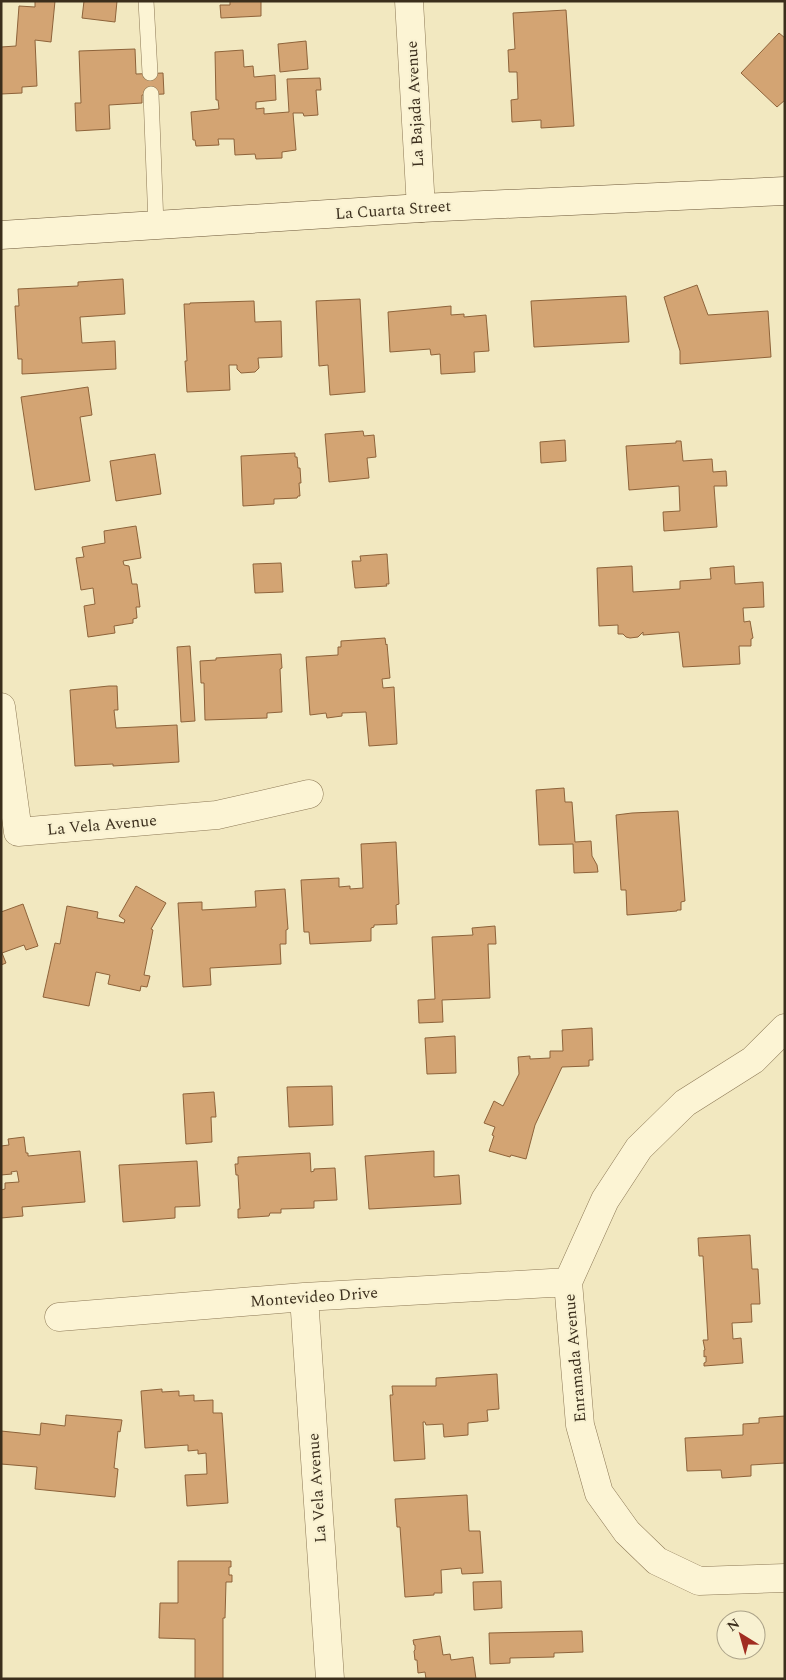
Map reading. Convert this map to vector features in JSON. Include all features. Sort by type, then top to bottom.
[{"type":"street","name":"La Bajada Avenue","points":[[409,1],[421,208]]},
{"type":"street","name":"La Cuarta Street","points":[[1,235],[421,208],[785,191]]},
{"type":"street","name":"La Vela Avenue","points":[[1,707],[18,832],[217,815],[309,794]]},
{"type":"street","name":"Enramada Avenue","points":[[785,1028],[753,1060],[685,1103],[639,1148],[605,1200],[568,1282],[580,1425],[599,1493],[627,1532],[657,1561],[699,1581],[785,1578]]},
{"type":"street","name":"Montevideo Drive","points":[[59,1317],[304,1297],[568,1282]]},
{"type":"street","name":"La Vela Avenue","points":[[304,1297],[330,1679]]},
{"type":"lane","points":[[146,1],[150,74]]},
{"type":"lane","points":[[151,94],[156,225]]},
{"type":"building","points":[[35,1],[55,1],[51,42],[35,40],[37,86],[22,87],[22,93],[1,94],[1,47],[16,46],[19,6],[35,7]]},
{"type":"building","points":[[84,1],[117,1],[115,22],[82,18]]},
{"type":"building","points":[[230,1],[261,1],[261,16],[221,18],[220,5],[230,5]]},
{"type":"building","points":[[566,10],[574,126],[541,128],[541,120],[512,122],[511,100],[518,99],[517,72],[509,72],[508,50],[515,49],[513,13]]},
{"type":"building","points":[[779,33],[785,38],[785,100],[777,107],[741,73]]},
{"type":"building","points":[[306,41],[308,69],[280,72],[278,44]]},
{"type":"building","points":[[135,49],[136,74],[163,73],[164,94],[142,95],[142,103],[109,105],[110,129],[76,131],[75,103],[81,103],[79,51]]},
{"type":"building","points":[[243,50],[244,67],[253,66],[254,77],[275,75],[276,100],[256,102],[256,109],[264,108],[264,114],[289,112],[287,79],[320,78],[321,90],[316,90],[318,115],[304,116],[303,113],[293,113],[296,150],[282,152],[282,158],[256,159],[255,154],[235,155],[234,139],[218,139],[219,145],[196,146],[195,140],[193,140],[191,112],[219,109],[218,100],[216,100],[215,52]]},
{"type":"building","points":[[123,279],[125,314],[80,317],[82,343],[115,341],[116,369],[22,374],[22,359],[18,359],[15,306],[19,306],[18,289],[78,286],[78,282]]},
{"type":"building","points":[[697,285],[708,315],[768,311],[771,357],[680,364],[680,351],[664,297]]},
{"type":"building","points":[[626,296],[629,342],[534,347],[531,301]]},
{"type":"building","points":[[360,299],[365,392],[330,395],[328,365],[319,366],[316,301]]},
{"type":"building","points":[[254,301],[255,322],[281,321],[282,357],[258,358],[259,368],[255,372],[241,373],[237,369],[237,365],[229,365],[230,390],[187,392],[184,304]]},
{"type":"building","points":[[451,306],[451,315],[464,314],[464,317],[486,315],[489,351],[474,352],[475,372],[441,374],[440,354],[431,355],[430,349],[390,352],[388,312]]},
{"type":"building","points":[[88,387],[92,415],[80,417],[90,481],[35,490],[21,397]]},
{"type":"building","points":[[363,431],[364,436],[374,435],[376,457],[367,458],[369,478],[329,482],[325,434]]},
{"type":"building","points":[[565,440],[566,461],[541,463],[540,442]]},
{"type":"building","points":[[676,441],[681,441],[683,461],[712,459],[713,472],[726,471],[727,486],[714,486],[717,527],[664,531],[663,512],[680,511],[679,486],[629,490],[626,446],[676,443]]},
{"type":"building","points":[[295,453],[298,468],[300,468],[300,496],[297,498],[274,499],[274,504],[243,506],[241,456]]},
{"type":"building","points":[[155,454],[161,494],[116,501],[110,461]]},
{"type":"building","points":[[136,526],[141,558],[123,561],[124,565],[129,566],[132,584],[137,584],[140,607],[136,607],[137,618],[133,619],[133,623],[114,626],[115,633],[88,637],[84,606],[95,604],[93,588],[81,590],[76,558],[84,557],[82,547],[105,543],[104,531]]},
{"type":"building","points":[[387,554],[389,584],[386,584],[387,586],[355,588],[352,561],[361,561],[360,556]]},
{"type":"building","points":[[281,563],[283,592],[255,593],[253,564]]},
{"type":"building","points":[[632,566],[633,592],[680,589],[680,581],[711,579],[710,568],[734,566],[735,584],[763,582],[764,607],[743,608],[744,622],[750,621],[753,638],[751,639],[751,646],[739,646],[740,664],[683,667],[679,632],[643,635],[643,632],[638,637],[630,638],[623,634],[618,634],[618,625],[599,626],[597,568]]},
{"type":"building","points":[[385,638],[390,678],[382,679],[383,688],[394,687],[397,744],[369,746],[366,712],[342,713],[342,716],[327,718],[326,713],[310,715],[306,657],[338,655],[338,647],[341,647],[341,641]]},
{"type":"building","points":[[190,646],[195,721],[181,722],[177,647]]},
{"type":"building","points":[[281,654],[282,712],[267,713],[267,718],[205,720],[204,683],[201,683],[200,661],[216,660],[216,658]]},
{"type":"building","points":[[117,686],[118,710],[114,710],[116,728],[177,725],[179,762],[75,766],[70,690]]},
{"type":"building","points":[[564,788],[565,802],[572,802],[575,842],[591,841],[592,856],[597,865],[598,872],[574,873],[573,844],[539,845],[536,790]]},
{"type":"building","points":[[678,811],[685,901],[681,902],[681,910],[627,915],[626,890],[621,890],[616,815]]},
{"type":"building","points":[[396,842],[399,904],[396,905],[397,924],[374,925],[371,928],[371,941],[310,944],[309,932],[304,932],[301,880],[339,878],[339,887],[350,886],[350,889],[363,888],[361,844]]},
{"type":"building","points":[[136,886],[166,903],[151,929],[153,930],[144,975],[150,976],[147,987],[141,986],[140,991],[108,984],[110,975],[96,972],[89,1006],[43,997],[55,943],[60,944],[67,906],[98,912],[97,918],[124,923],[125,920],[119,916]]},
{"type":"building","points":[[285,889],[288,929],[286,930],[286,944],[280,944],[281,964],[210,968],[211,985],[183,987],[178,903],[202,902],[202,910],[256,907],[255,891]]},
{"type":"building","points":[[23,904],[38,946],[26,950],[24,945],[2,953],[6,963],[1,965],[1,912]]},
{"type":"building","points":[[495,926],[496,944],[488,944],[490,998],[442,1000],[443,1022],[419,1023],[418,1000],[435,999],[432,937],[473,935],[472,928]]},
{"type":"building","points":[[592,1028],[593,1060],[589,1060],[589,1066],[562,1067],[535,1125],[526,1159],[489,1151],[495,1127],[484,1123],[494,1101],[503,1106],[519,1074],[518,1057],[530,1056],[530,1059],[550,1058],[550,1051],[563,1051],[562,1030]]},
{"type":"building","points":[[455,1036],[456,1073],[427,1074],[425,1038]]},
{"type":"building","points":[[332,1086],[333,1125],[289,1127],[287,1087]]},
{"type":"building","points":[[214,1092],[216,1117],[211,1117],[212,1142],[186,1144],[183,1094]]},
{"type":"building","points":[[24,1137],[28,1156],[80,1151],[85,1202],[22,1207],[23,1216],[1,1218],[1,1190],[5,1189],[5,1183],[19,1182],[17,1171],[11,1172],[12,1174],[1,1175],[1,1146],[9,1145],[8,1139]]},
{"type":"building","points":[[434,1151],[434,1177],[459,1175],[461,1204],[369,1209],[365,1156]]},
{"type":"building","points":[[310,1153],[311,1172],[314,1169],[335,1168],[337,1200],[314,1201],[314,1208],[281,1209],[281,1213],[270,1213],[269,1216],[238,1218],[238,1209],[240,1209],[238,1175],[236,1175],[235,1164],[238,1164],[238,1157]]},
{"type":"building","points":[[197,1161],[200,1206],[175,1207],[175,1218],[123,1222],[119,1165]]},
{"type":"building","points":[[750,1235],[752,1269],[758,1269],[760,1304],[751,1304],[752,1322],[732,1323],[733,1339],[741,1338],[743,1363],[704,1366],[706,1356],[704,1357],[703,1340],[708,1340],[703,1256],[699,1256],[698,1238]]},
{"type":"building","points":[[497,1374],[499,1409],[487,1410],[488,1421],[468,1423],[468,1435],[444,1437],[443,1424],[426,1425],[423,1422],[425,1459],[394,1461],[390,1395],[393,1395],[392,1386],[436,1386],[436,1378]]},
{"type":"building","points":[[162,1389],[162,1392],[179,1391],[179,1396],[194,1395],[194,1401],[213,1400],[213,1413],[222,1413],[228,1503],[187,1506],[185,1475],[207,1474],[206,1453],[198,1454],[198,1450],[188,1451],[188,1445],[145,1448],[141,1391]]},
{"type":"building","points":[[66,1415],[122,1420],[120,1432],[118,1431],[114,1468],[118,1469],[115,1497],[35,1489],[37,1467],[1,1464],[1,1431],[40,1435],[41,1423],[65,1426]]},
{"type":"building","points":[[785,1416],[785,1463],[751,1465],[751,1476],[722,1478],[721,1470],[687,1471],[685,1438],[743,1435],[743,1424],[759,1423],[759,1418]]},
{"type":"building","points":[[467,1495],[469,1531],[480,1531],[483,1573],[462,1574],[461,1568],[441,1570],[442,1593],[405,1597],[400,1527],[397,1527],[395,1499]]},
{"type":"building","points":[[178,1561],[231,1561],[229,1575],[232,1575],[232,1582],[226,1582],[225,1618],[223,1618],[223,1679],[195,1679],[195,1639],[159,1638],[160,1603],[178,1603]]},
{"type":"building","points":[[501,1581],[502,1608],[474,1610],[473,1582]]},
{"type":"building","points":[[582,1631],[583,1652],[554,1653],[554,1657],[510,1658],[510,1663],[490,1664],[489,1633]]},
{"type":"building","points":[[440,1636],[443,1655],[450,1654],[451,1660],[473,1657],[476,1679],[426,1679],[425,1672],[418,1673],[413,1640]]}]
